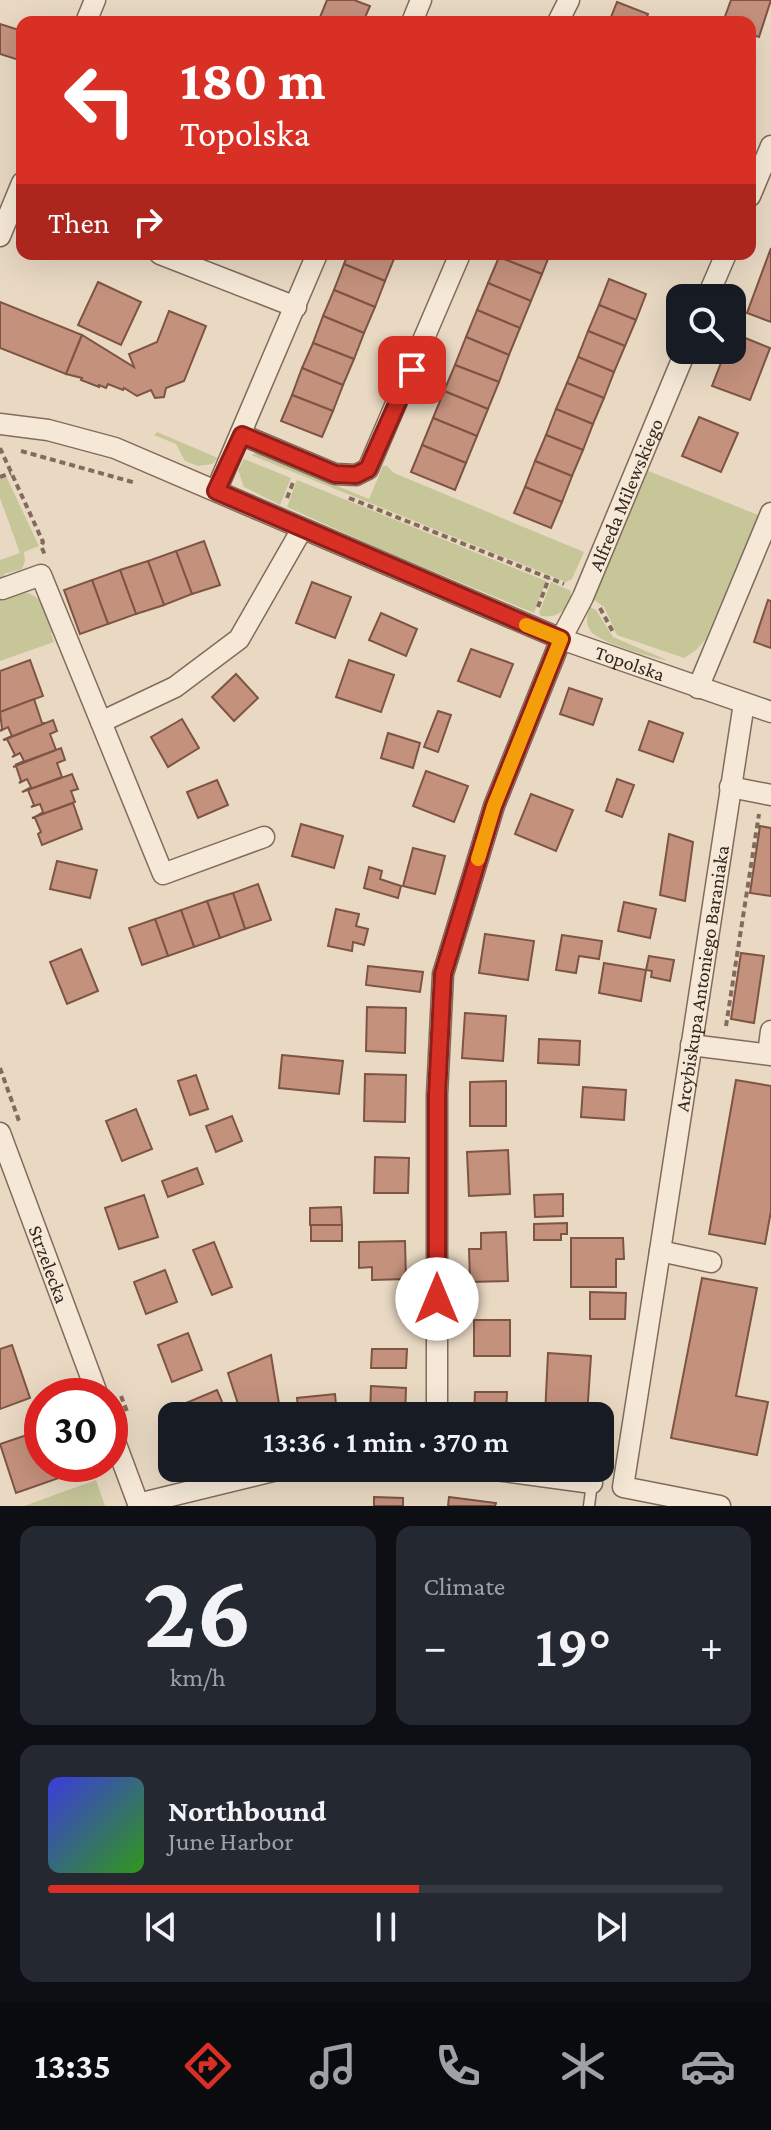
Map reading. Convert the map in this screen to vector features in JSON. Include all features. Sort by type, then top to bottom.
[{"type":"street","points":[[756,182],[771,146]]},
{"type":"street","points":[[0,236],[16,202]]},
{"type":"street","points":[[175,260],[296,307]]},
{"type":"street","points":[[216,491],[315,260]]},
{"type":"street","points":[[242,435],[335,474],[356,475],[368,469],[457,260]]},
{"type":"street","points":[[713,284],[723,260]]},
{"type":"street","name":"Alfreda Milewskiego","points":[[437,1402],[437,1095],[443,974],[494,806],[561,639],[583,597],[680,364]]},
{"type":"street","name":"Topolska","points":[[0,424],[48,430],[115,448],[561,639],[771,712]]},
{"type":"street","points":[[698,688],[771,513]]},
{"type":"street","points":[[101,722],[175,687],[239,639],[302,529]]},
{"type":"street","points":[[2,589],[41,575],[163,874],[264,837]]},
{"type":"street","name":"Arcybiskupa Antoniego Baraniaka","points":[[720,1506],[623,1487],[744,703]]},
{"type":"street","points":[[730,787],[765,803]]},
{"type":"street","points":[[691,1045],[769,1054],[771,1031]]},
{"type":"street","name":"Strzelecka","points":[[1,1139],[91,1378]]},
{"type":"street","points":[[660,1251],[711,1262]]},
{"type":"street","points":[[128,1476],[139,1505],[230,1482]]},
{"type":"street","points":[[585,1482],[592,1483]]},
{"type":"lane","points":[[589,1506],[592,1483]]},
{"type":"path","points":[[0,446],[43,542]]},
{"type":"path","points":[[0,446],[143,485]]},
{"type":"path","points":[[0,477],[11,473]]},
{"type":"path","points":[[284,504],[295,477]]},
{"type":"path","points":[[347,497],[574,588],[583,597]]},
{"type":"path","points":[[536,613],[549,578]]},
{"type":"path","points":[[726,1032],[765,803]]},
{"type":"green space","points":[[157,432],[218,458],[212,464],[198,466],[185,461],[176,444],[154,435]]},
{"type":"green space","points":[[257,453],[369,499],[383,466],[387,466],[394,473],[584,552],[572,579],[566,582],[251,455]]},
{"type":"green space","points":[[244,459],[291,478],[280,505],[244,487],[238,470]]},
{"type":"green space","points":[[646,470],[758,515],[705,640],[684,658],[617,635],[604,607],[593,599]]},
{"type":"green space","points":[[6,476],[39,546],[24,552],[22,569],[4,574],[5,578],[0,580],[0,560],[20,553],[0,498],[0,479]]},
{"type":"green space","points":[[297,480],[546,581],[534,613],[287,507]]},
{"type":"green space","points":[[551,582],[571,591],[569,602],[558,614],[541,616],[539,613]]},
{"type":"green space","points":[[24,592],[37,598],[44,607],[54,632],[51,633],[54,642],[0,661],[0,600]]},
{"type":"green space","points":[[590,607],[596,610],[613,637],[667,660],[630,650],[595,635],[587,622]]},
{"type":"green space","points":[[97,1482],[105,1506],[24,1506]]},
{"type":"building","points":[[327,0],[354,0],[370,6],[366,16],[320,16]]},
{"type":"building","points":[[731,0],[771,0],[759,37],[756,36],[756,16],[725,16]]},
{"type":"building","points":[[617,2],[648,14],[647,16],[611,16]]},
{"type":"building","points":[[0,24],[16,29],[16,59],[0,54]]},
{"type":"building","points":[[771,248],[771,322],[747,313]]},
{"type":"building","points":[[346,260],[394,260],[385,281],[344,264]]},
{"type":"building","points":[[498,260],[507,260],[542,274],[531,301],[488,283]]},
{"type":"building","points":[[507,260],[548,260],[542,274]]},
{"type":"building","points":[[344,264],[385,281],[375,307],[334,290]]},
{"type":"building","points":[[609,279],[646,294],[636,320],[599,305]]},
{"type":"building","points":[[98,282],[141,302],[121,345],[78,325]]},
{"type":"building","points":[[488,283],[531,301],[520,328],[477,310]]},
{"type":"building","points":[[334,290],[375,307],[364,333],[323,316]]},
{"type":"building","points":[[0,302],[82,335],[66,374],[0,348]]},
{"type":"building","points":[[599,305],[636,320],[625,346],[588,331]]},
{"type":"building","points":[[477,310],[520,328],[509,355],[466,337]]},
{"type":"building","points":[[169,311],[206,326],[184,381],[166,388],[164,397],[155,398],[151,390],[137,396],[124,388],[108,384],[106,388],[99,387],[66,374],[82,335],[134,367],[129,354],[157,342]]},
{"type":"building","points":[[323,316],[364,333],[354,359],[313,343]]},
{"type":"building","points":[[588,331],[625,346],[614,372],[578,357]]},
{"type":"building","points":[[466,337],[509,355],[499,382],[455,365]]},
{"type":"building","points":[[746,338],[770,348],[750,400],[712,386],[721,364],[746,364]]},
{"type":"building","points":[[313,343],[354,359],[343,385],[302,368]]},
{"type":"building","points":[[578,357],[614,372],[604,398],[567,383]]},
{"type":"building","points":[[455,365],[499,382],[488,409],[444,391]]},
{"type":"building","points":[[302,368],[343,385],[333,411],[292,395]]},
{"type":"building","points":[[567,383],[604,398],[593,424],[556,409]]},
{"type":"building","points":[[444,391],[488,409],[477,436],[433,418]]},
{"type":"building","points":[[292,395],[333,411],[322,437],[281,421]]},
{"type":"building","points":[[556,409],[593,424],[583,450],[546,435]]},
{"type":"building","points":[[699,417],[738,433],[721,472],[682,456]]},
{"type":"building","points":[[433,418],[477,436],[466,463],[422,445]]},
{"type":"building","points":[[546,435],[583,450],[572,476],[535,461]]},
{"type":"building","points":[[422,445],[466,463],[455,490],[411,472]]},
{"type":"building","points":[[535,461],[572,476],[562,502],[525,487]]},
{"type":"building","points":[[525,487],[562,502],[551,528],[514,513]]},
{"type":"building","points":[[204,541],[220,585],[192,594],[176,551]]},
{"type":"building","points":[[176,551],[192,594],[164,605],[148,561]]},
{"type":"building","points":[[148,561],[164,605],[136,614],[120,570]]},
{"type":"building","points":[[120,570],[136,614],[108,624],[92,580]]},
{"type":"building","points":[[92,580],[108,624],[80,634],[64,590]]},
{"type":"building","points":[[312,582],[351,597],[335,638],[296,623]]},
{"type":"building","points":[[768,600],[771,601],[771,648],[754,642]]},
{"type":"building","points":[[381,613],[417,629],[406,656],[369,640]]},
{"type":"building","points":[[471,649],[513,664],[500,697],[458,681]]},
{"type":"building","points":[[30,660],[43,696],[0,712],[0,671]]},
{"type":"building","points":[[349,660],[394,675],[381,712],[336,697]]},
{"type":"building","points":[[236,674],[258,698],[234,721],[212,697]]},
{"type":"building","points":[[569,688],[602,699],[593,725],[560,714]]},
{"type":"building","points":[[34,699],[42,723],[46,723],[3,740],[12,736],[8,727],[0,731],[0,712]]},
{"type":"building","points":[[438,711],[451,715],[438,752],[424,747]]},
{"type":"building","points":[[182,719],[199,748],[168,767],[151,737]]},
{"type":"building","points":[[53,720],[57,731],[50,734],[56,750],[15,765],[24,761],[20,753],[12,757],[15,755],[7,739],[4,740]]},
{"type":"building","points":[[649,721],[683,733],[673,762],[639,750]]},
{"type":"building","points":[[388,733],[420,743],[413,768],[381,758]]},
{"type":"building","points":[[61,748],[65,760],[57,763],[62,777],[22,792],[31,787],[27,779],[19,783],[16,766],[13,767]]},
{"type":"building","points":[[426,771],[468,786],[454,822],[413,806]]},
{"type":"building","points":[[72,774],[78,789],[71,791],[75,802],[35,817],[43,812],[40,804],[31,807],[34,805],[28,790]]},
{"type":"building","points":[[617,779],[634,785],[622,817],[606,811]]},
{"type":"building","points":[[217,780],[228,805],[198,818],[187,792]]},
{"type":"building","points":[[531,794],[573,810],[556,851],[515,834]]},
{"type":"building","points":[[73,803],[82,829],[42,845],[38,834],[41,832],[35,818],[32,818]]},
{"type":"building","points":[[301,824],[343,836],[334,868],[292,856]]},
{"type":"building","points":[[760,826],[771,828],[771,896],[750,893]]},
{"type":"building","points":[[669,834],[693,842],[685,901],[660,895]]},
{"type":"building","points":[[413,848],[445,856],[435,894],[403,886]]},
{"type":"building","points":[[57,861],[97,870],[90,898],[50,889]]},
{"type":"building","points":[[369,867],[382,871],[380,879],[401,886],[398,898],[364,888]]},
{"type":"building","points":[[258,884],[271,920],[245,929],[233,893]]},
{"type":"building","points":[[233,893],[245,929],[220,938],[207,901]]},
{"type":"building","points":[[207,901],[220,938],[194,947],[181,910]]},
{"type":"building","points":[[624,902],[656,909],[650,938],[618,931]]},
{"type":"building","points":[[336,909],[359,914],[356,926],[368,929],[364,945],[353,942],[352,951],[328,946]]},
{"type":"building","points":[[181,910],[194,947],[168,956],[155,919]]},
{"type":"building","points":[[155,919],[168,956],[142,965],[129,928]]},
{"type":"building","points":[[485,934],[534,941],[528,980],[479,973]]},
{"type":"building","points":[[562,935],[602,941],[599,959],[579,956],[576,973],[556,970]]},
{"type":"building","points":[[81,949],[98,991],[67,1004],[50,962]]},
{"type":"building","points":[[741,953],[764,956],[754,1023],[731,1019]]},
{"type":"building","points":[[649,956],[674,960],[670,981],[651,977],[652,971],[646,970]]},
{"type":"building","points":[[604,963],[646,970],[641,1001],[599,993]]},
{"type":"building","points":[[368,966],[423,972],[420,992],[366,985]]},
{"type":"building","points":[[367,1007],[406,1008],[405,1053],[366,1051]]},
{"type":"building","points":[[465,1013],[506,1016],[503,1061],[462,1058]]},
{"type":"building","points":[[539,1039],[580,1041],[579,1065],[538,1063]]},
{"type":"building","points":[[282,1055],[343,1061],[339,1094],[279,1088]]},
{"type":"building","points":[[365,1074],[406,1075],[405,1122],[364,1121]]},
{"type":"building","points":[[196,1075],[208,1109],[190,1115],[178,1081]]},
{"type":"building","points":[[736,1080],[771,1086],[771,1211],[765,1244],[709,1234]]},
{"type":"building","points":[[506,1081],[506,1126],[470,1126],[470,1082]]},
{"type":"building","points":[[583,1087],[626,1090],[624,1120],[581,1117]]},
{"type":"building","points":[[136,1109],[152,1149],[122,1161],[106,1121]]},
{"type":"building","points":[[232,1116],[242,1141],[216,1152],[206,1126]]},
{"type":"building","points":[[508,1150],[510,1194],[469,1196],[467,1152]]},
{"type":"building","points":[[375,1157],[409,1158],[408,1193],[374,1193]]},
{"type":"building","points":[[197,1168],[203,1184],[168,1197],[162,1181]]},
{"type":"building","points":[[563,1194],[563,1216],[535,1217],[534,1195]]},
{"type":"building","points":[[144,1195],[158,1237],[119,1249],[105,1208]]},
{"type":"building","points":[[341,1207],[342,1225],[310,1225],[310,1208]]},
{"type":"building","points":[[567,1223],[567,1234],[561,1234],[561,1240],[534,1240],[534,1224]]},
{"type":"building","points":[[311,1225],[342,1225],[342,1241],[311,1241]]},
{"type":"building","points":[[506,1232],[508,1281],[470,1282],[469,1249],[481,1249],[481,1233]]},
{"type":"building","points":[[571,1238],[623,1238],[624,1259],[616,1259],[616,1287],[571,1287]]},
{"type":"building","points":[[405,1241],[406,1279],[372,1280],[372,1267],[359,1268],[359,1242]]},
{"type":"building","points":[[214,1242],[232,1287],[212,1295],[193,1250]]},
{"type":"building","points":[[165,1270],[177,1302],[146,1314],[134,1282]]},
{"type":"building","points":[[702,1278],[757,1288],[736,1396],[768,1402],[757,1455],[671,1438]]},
{"type":"building","points":[[590,1292],[626,1293],[625,1319],[590,1319]]},
{"type":"building","points":[[474,1320],[510,1320],[510,1356],[474,1356]]},
{"type":"building","points":[[188,1333],[202,1370],[172,1382],[158,1345]]},
{"type":"building","points":[[12,1345],[24,1380],[24,1400],[0,1409],[0,1349]]},
{"type":"building","points":[[372,1349],[407,1349],[406,1368],[371,1368]]},
{"type":"building","points":[[548,1353],[591,1356],[588,1402],[546,1402]]},
{"type":"building","points":[[271,1355],[279,1402],[237,1402],[228,1373]]},
{"type":"building","points":[[371,1386],[406,1388],[406,1402],[370,1402]]},
{"type":"building","points":[[217,1390],[222,1402],[188,1402]]},
{"type":"building","points":[[475,1392],[507,1392],[507,1402],[475,1402]]},
{"type":"building","points":[[335,1394],[336,1402],[297,1402],[297,1398]]},
{"type":"building","points":[[24,1436],[24,1482],[48,1482],[16,1493],[0,1444]]},
{"type":"building","points":[[374,1497],[403,1498],[403,1506],[374,1506]]},
{"type":"building","points":[[449,1497],[496,1503],[495,1506],[448,1506]]},
{"type":"slow traffic","points":[[478,859],[494,806],[561,639],[526,625]]},
{"type":"route","points":[[412,370],[368,469],[356,475],[335,474],[242,435],[216,491],[561,639],[494,806],[443,974],[437,1095],[437,1299]]}]
